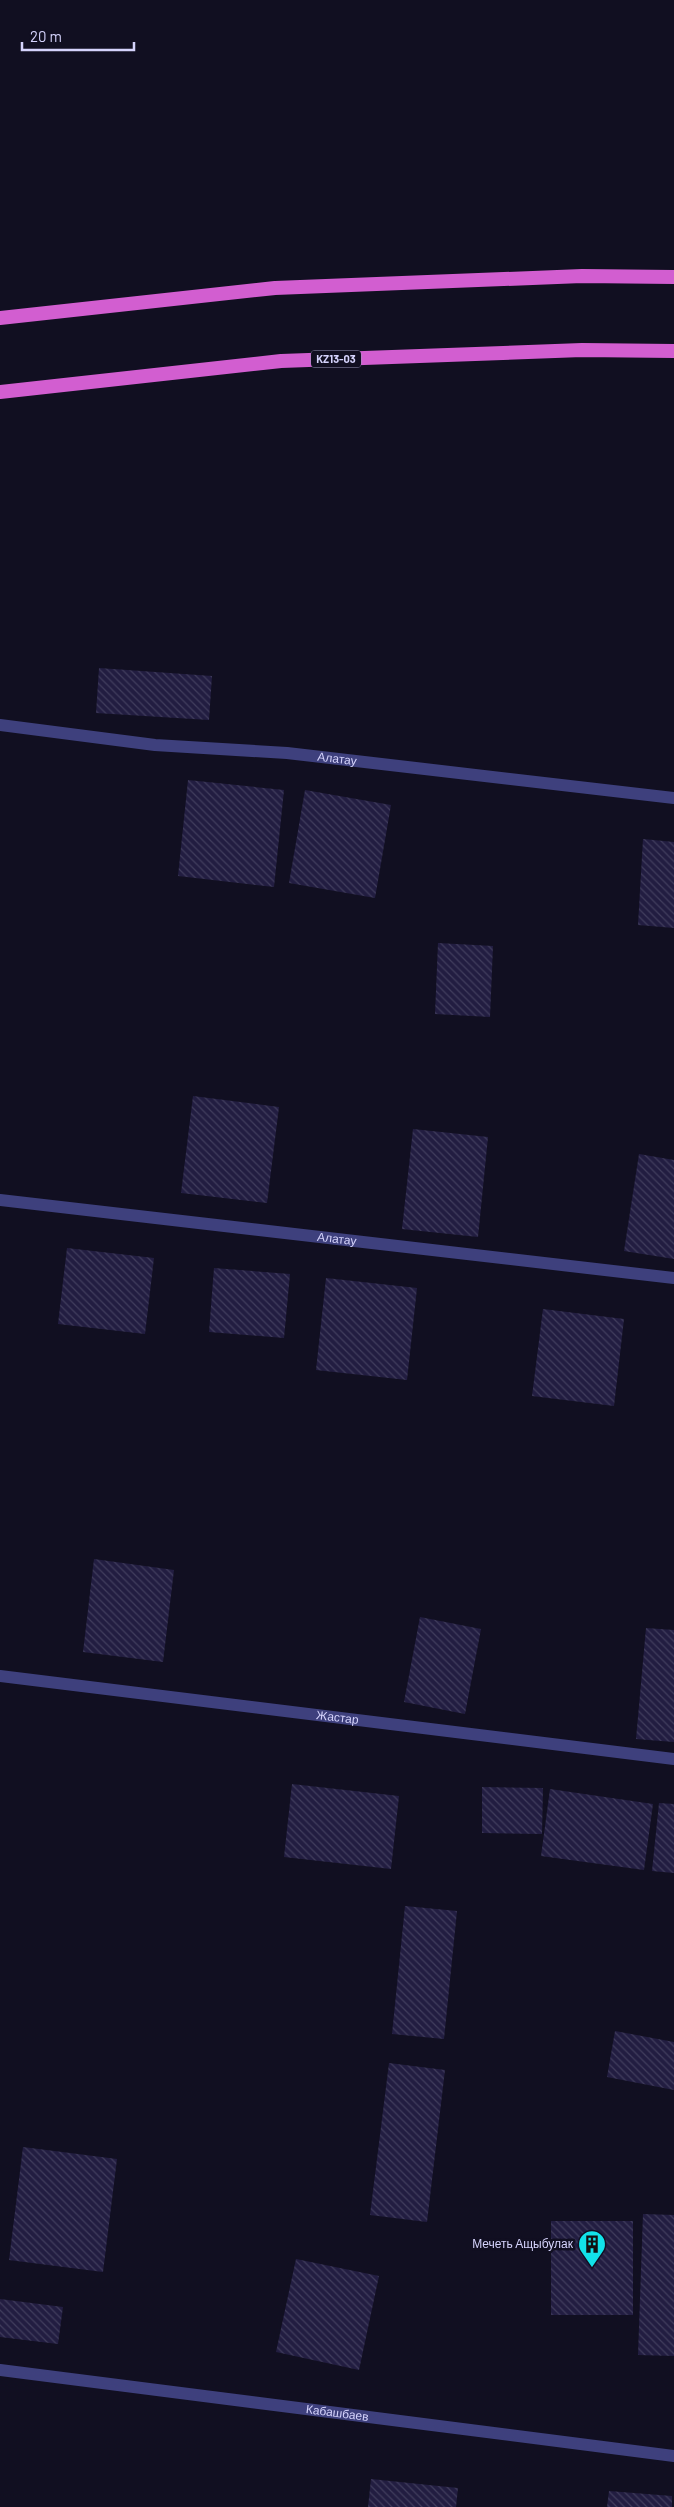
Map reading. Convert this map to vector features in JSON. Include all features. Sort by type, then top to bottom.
[{"type":"highway","points":[[0,318],[275,288],[582,276],[674,278]]},
{"type":"highway","name":"KZ13-03","points":[[0,392],[281,361],[582,350],[674,351]]},
{"type":"street","name":"Алатау","points":[[0,725],[155,745],[287,753],[674,798]]},
{"type":"street","name":"Алатау","points":[[0,1200],[674,1278]]},
{"type":"street","name":"Жастар","points":[[0,1676],[674,1759]]},
{"type":"street","name":"Кабашбаев","points":[[0,2370],[674,2456]]},
{"type":"building","points":[[99,668],[212,676],[209,720],[96,713]]},
{"type":"building","points":[[188,780],[284,790],[274,887],[178,876]]},
{"type":"building","points":[[305,790],[391,805],[375,898],[289,883]]},
{"type":"building","points":[[643,839],[674,842],[674,928],[638,925]]},
{"type":"building","points":[[438,943],[493,946],[490,1017],[435,1014]]},
{"type":"building","points":[[193,1096],[279,1107],[267,1203],[181,1193]]},
{"type":"building","points":[[413,1129],[488,1137],[478,1237],[402,1229]]},
{"type":"building","points":[[639,1154],[674,1160],[674,1259],[624,1251]]},
{"type":"building","points":[[67,1248],[154,1258],[145,1334],[58,1324]]},
{"type":"building","points":[[214,1268],[290,1274],[284,1338],[209,1332]]},
{"type":"building","points":[[326,1278],[417,1288],[407,1380],[316,1370]]},
{"type":"building","points":[[543,1309],[624,1319],[614,1406],[532,1396]]},
{"type":"building","points":[[94,1559],[174,1570],[163,1662],[83,1652]]},
{"type":"building","points":[[420,1617],[481,1629],[465,1714],[404,1702]]},
{"type":"building","points":[[646,1628],[674,1630],[674,1742],[636,1739]]},
{"type":"building","points":[[292,1784],[399,1796],[391,1869],[284,1857]]},
{"type":"building","points":[[482,1787],[543,1788],[542,1834],[482,1833]]},
{"type":"building","points":[[550,1789],[653,1804],[644,1870],[541,1856]]},
{"type":"building","points":[[659,1803],[674,1804],[674,1873],[652,1871]]},
{"type":"building","points":[[405,1906],[457,1911],[444,2039],[392,2034]]},
{"type":"building","points":[[615,2031],[674,2042],[674,2090],[607,2077]]},
{"type":"building","points":[[389,2063],[445,2070],[427,2222],[370,2215]]},
{"type":"building","points":[[23,2147],[117,2159],[103,2272],[9,2260]]},
{"type":"building","points":[[643,2214],[674,2215],[674,2356],[638,2355]]},
{"type":"building","name":"Мечеть Ащыбулак","points":[[551,2221],[633,2221],[633,2315],[551,2315]]},
{"type":"building","points":[[296,2259],[379,2276],[359,2370],[276,2352]]},
{"type":"building","points":[[0,2299],[63,2307],[58,2344],[0,2337]]},
{"type":"building","points":[[371,2479],[458,2488],[456,2507],[368,2507]]},
{"type":"building","points":[[609,2491],[672,2496],[672,2507],[607,2507]]},
{"type":"place","name":"Мечеть Ащыбулак","points":[[592,2268]]}]
